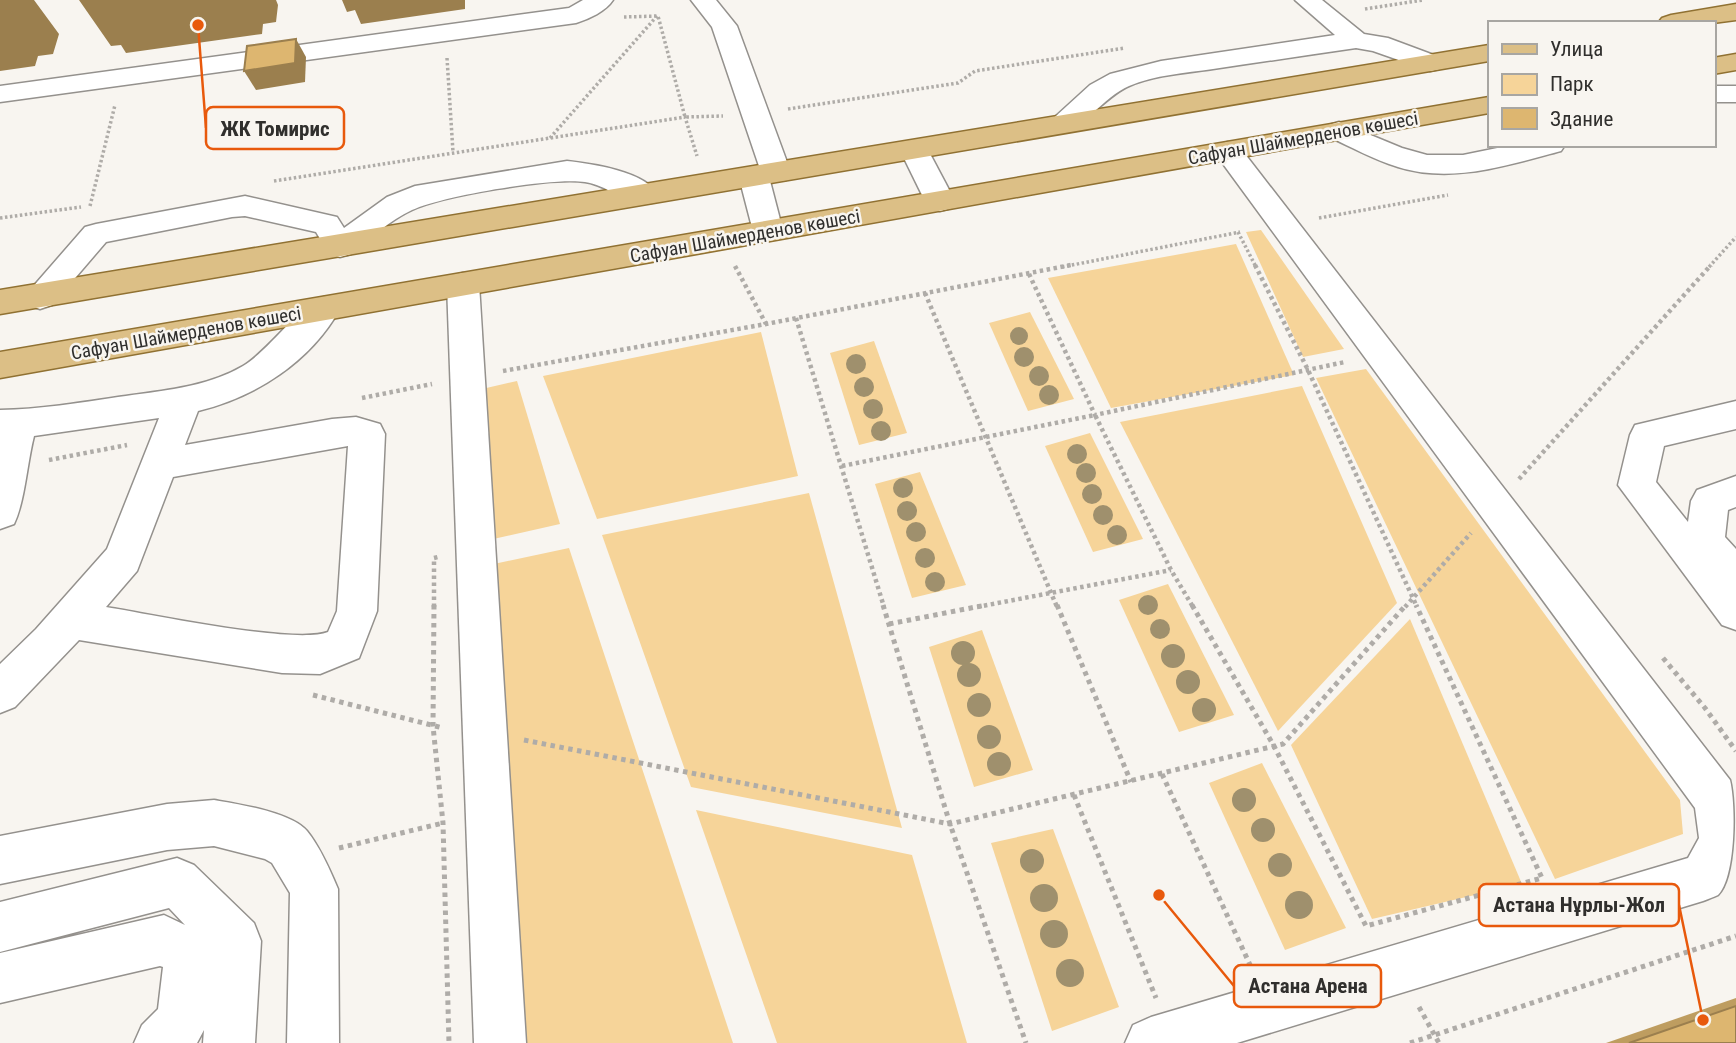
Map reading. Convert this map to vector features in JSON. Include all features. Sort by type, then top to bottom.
[{"type":"main road","points":[[1683,21],[1736,12]]},
{"type":"main road","points":[[2,301],[40,297],[1488,53]]},
{"type":"main road","points":[[1715,66],[1736,62]]},
{"type":"main road","name":"Сафуан Шаймерденов көшесі","points":[[0,365],[1488,105]]},
{"type":"street","points":[[703,0],[724,26],[754,114],[765,175],[768,231]]},
{"type":"street","points":[[0,94],[576,15],[598,3]]},
{"type":"street","points":[[1317,8],[1356,40]]},
{"type":"street","points":[[1059,125],[1100,91],[1120,80],[1161,69],[1356,40],[1379,44],[1430,63]]},
{"type":"street","points":[[1715,94],[1736,94]]},
{"type":"street","points":[[1339,131],[1409,161],[1429,164],[1482,160],[1542,147]]},
{"type":"street","points":[[914,150],[940,201]]},
{"type":"street","points":[[1161,1040],[1703,877],[1720,850],[1725,828],[1714,796],[1381,355],[1296,221],[1227,151]]},
{"type":"street","points":[[40,297],[96,234],[232,207],[245,206],[326,224],[340,246]]},
{"type":"street","points":[[463,284],[500,1043]]},
{"type":"street","points":[[0,511],[10,424],[184,401],[254,376],[282,356],[324,309]]},
{"type":"street","points":[[0,693],[71,620],[123,559],[184,401]]},
{"type":"street","points":[[1736,415],[1648,435],[1637,485],[1736,611]]},
{"type":"street","points":[[71,620],[282,654],[320,655],[344,645],[357,611],[367,434],[356,431],[332,433],[159,465]]},
{"type":"street","points":[[1736,491],[1710,501],[1705,542],[1736,577]]},
{"type":"street","points":[[0,860],[167,827],[214,823],[277,838],[289,846],[314,889],[313,1043]]},
{"type":"street","points":[[0,927],[177,882],[236,942],[229,1043]]},
{"type":"street","points":[[0,978],[164,940],[190,955],[182,1021],[160,1043]]},
{"type":"path","points":[[1317,8],[1423,0]]},
{"type":"path","points":[[598,3],[618,18],[657,16]]},
{"type":"path","points":[[657,16],[685,117],[754,114],[958,83],[975,71],[1137,46]]},
{"type":"path","points":[[550,138],[657,16]]},
{"type":"path","points":[[446,34],[453,152]]},
{"type":"path","points":[[90,206],[122,78]]},
{"type":"path","points":[[467,377],[796,318],[1296,221],[1455,194]]},
{"type":"path","points":[[1029,274],[1171,570],[1274,746],[1366,926],[1542,878],[1308,370],[1238,232]]},
{"type":"path","points":[[925,293],[1131,782]]},
{"type":"path","points":[[796,318],[950,824],[1026,1043]]},
{"type":"path","points":[[842,466],[1381,355]]},
{"type":"path","points":[[449,1043],[443,823],[433,726],[434,558],[474,549]]},
{"type":"path","points":[[889,624],[1171,570]]},
{"type":"path","points":[[483,733],[665,766],[950,824],[1283,744]]},
{"type":"path","points":[[1162,774],[1269,1007]]},
{"type":"path","points":[[1074,795],[1161,1040]]},
{"type":"path","points":[[298,859],[443,823]]},
{"type":"path","points":[[1410,1043],[1736,936]]},
{"type":"green space","points":[[1261,230],[1344,349],[1303,357],[1246,232]]},
{"type":"green space","points":[[1236,244],[1294,375],[1111,408],[1048,278]]},
{"type":"green space","points":[[1030,312],[1074,399],[1028,411],[989,323]]},
{"type":"green space","points":[[761,332],[798,476],[597,519],[543,376]]},
{"type":"green space","points":[[874,341],[907,433],[859,445],[830,353]]},
{"type":"green space","points":[[1366,369],[1680,800],[1683,834],[1555,879],[1316,378]]},
{"type":"green space","points":[[517,381],[560,524],[489,540],[482,389]]},
{"type":"green space","points":[[1302,386],[1397,603],[1278,731],[1120,422]]},
{"type":"green space","points":[[1090,433],[1143,539],[1093,552],[1045,446]]},
{"type":"green space","points":[[920,472],[966,585],[912,598],[875,484]]},
{"type":"green space","points":[[809,493],[902,828],[691,787],[602,535]]},
{"type":"green space","points":[[569,548],[733,1043],[517,1043],[489,565]]},
{"type":"green space","points":[[1168,584],[1234,715],[1179,732],[1119,600]]},
{"type":"green space","points":[[1410,619],[1522,884],[1372,919],[1291,745]]},
{"type":"green space","points":[[982,630],[1033,770],[974,787],[929,647]]},
{"type":"green space","points":[[1262,763],[1346,928],[1285,950],[1209,783]]},
{"type":"green space","points":[[696,810],[912,855],[967,1043],[777,1043]]},
{"type":"green space","points":[[1053,829],[1119,1007],[1052,1031],[991,843]]},
{"type":"building","points":[[296,39],[295,63],[244,71],[247,46]]},
{"type":"building","points":[[1736,1006],[1736,1043],[1629,1043]]},
{"type":"place","name":"ЖК Томирис","points":[[198,25]]},
{"type":"place","name":"Астана Арена","points":[[1159,895]]},
{"type":"place","name":"Астана Нұрлы-Жол","points":[[1703,1020]]}]
